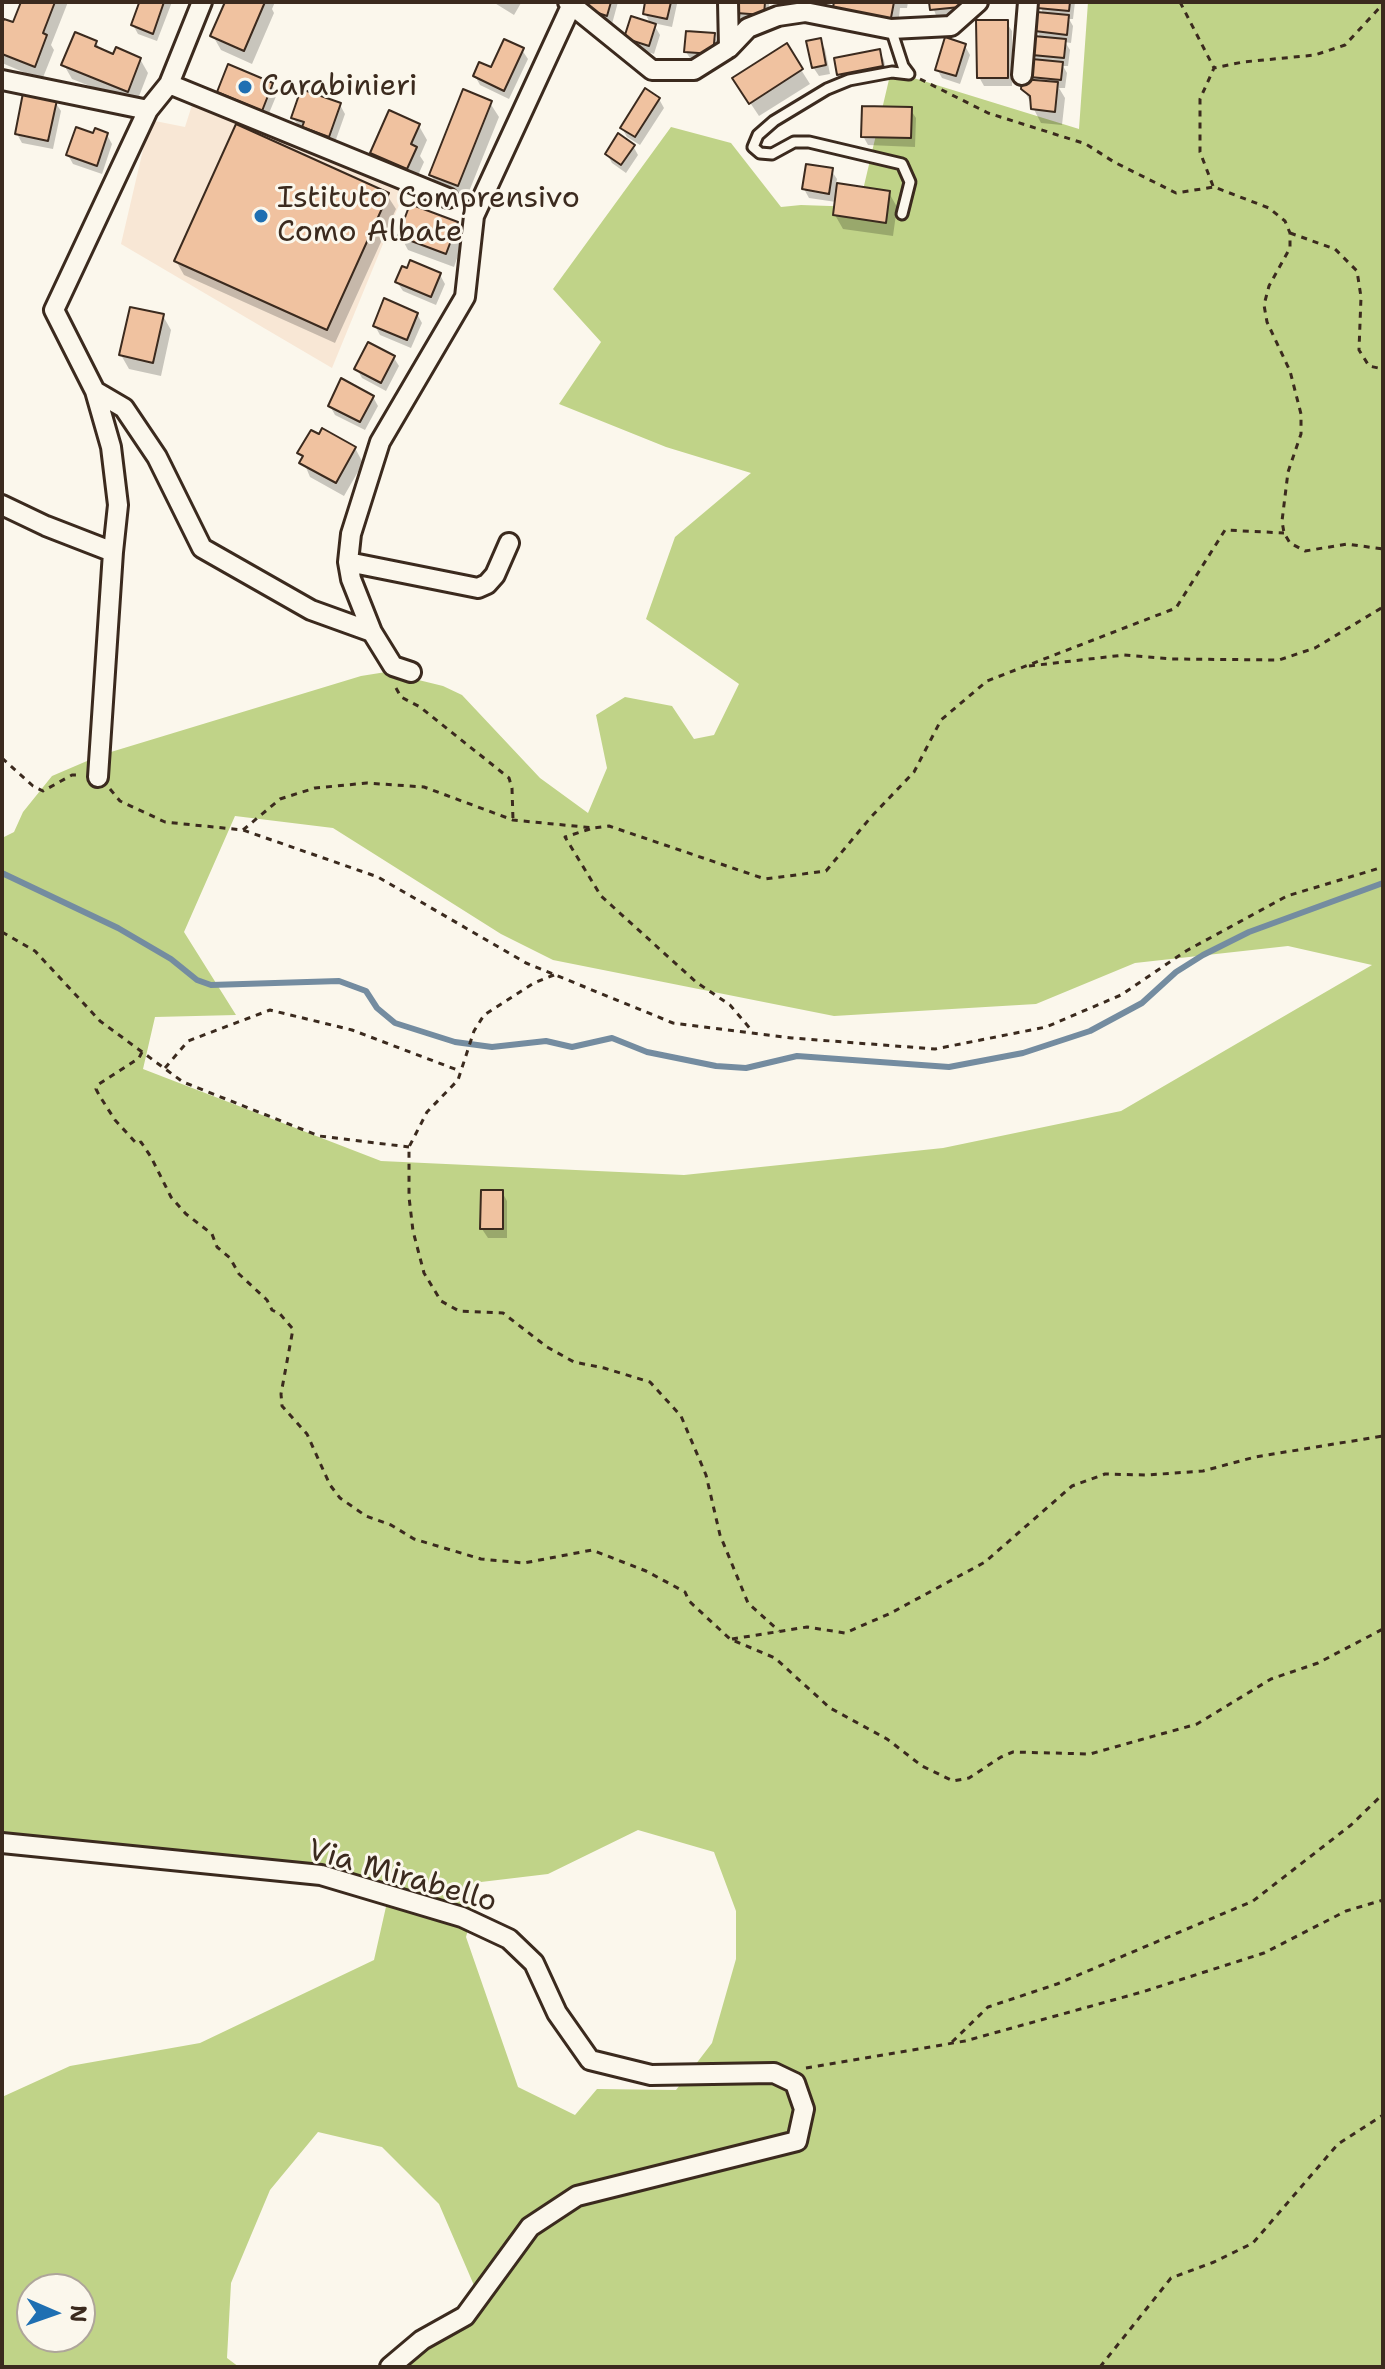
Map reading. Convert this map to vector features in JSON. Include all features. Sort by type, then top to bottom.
[{"type":"street","points":[[98,777],[118,505],[111,447],[95,391],[54,310],[148,110],[169,84],[202,2]]},
{"type":"street","points":[[728,2],[729,48]]},
{"type":"street","points":[[402,669],[372,632],[351,579],[348,562],[351,534],[380,442],[465,297],[474,216],[570,3],[652,70],[694,70],[729,48],[748,28],[778,16],[805,12],[891,29],[951,26],[978,2]]},
{"type":"street","points":[[1022,75],[1028,2]]},
{"type":"street","points":[[2,80],[148,110]]},
{"type":"street","points":[[169,84],[448,198]]},
{"type":"street","points":[[95,391],[124,408],[157,457],[202,548],[311,610],[372,632]]},
{"type":"street","points":[[2,505],[113,552]]},
{"type":"street","points":[[348,562],[478,588],[495,575],[509,543]]},
{"type":"street","name":"Via Mirabello","points":[[2,1843],[321,1875],[392,1896],[462,1917],[509,1939],[534,1963],[557,2013],[590,2060],[651,2075],[774,2073]]},
{"type":"street","points":[[390,2367],[422,2340],[465,2316],[530,2227],[577,2196],[797,2141],[804,2109],[795,2083],[774,2073]]},
{"type":"lane","points":[[891,29],[899,57],[909,74]]},
{"type":"lane","points":[[902,214],[910,182],[902,164],[809,142],[794,142],[772,154],[760,153],[753,147],[758,135],[774,121],[827,89],[849,80],[892,72],[909,74]]},
{"type":"path","points":[[1180,2],[1214,68]]},
{"type":"path","points":[[1214,68],[1315,55],[1345,45],[1383,4]]},
{"type":"path","points":[[1214,68],[1200,99],[1200,152],[1214,187]]},
{"type":"path","points":[[909,74],[988,113],[1086,144],[1114,162],[1176,193],[1214,187],[1269,208],[1285,221],[1290,233],[1290,248],[1269,286],[1264,305],[1267,322],[1290,371],[1301,414],[1301,434],[1288,472],[1282,521],[1284,533],[1290,543],[1305,551],[1347,544],[1383,549]]},
{"type":"path","points":[[1290,233],[1335,249],[1357,271],[1361,297],[1359,350],[1369,366],[1383,369]]},
{"type":"path","points":[[753,1032],[730,1005],[696,982],[601,896],[565,837],[609,826],[765,879],[826,871],[914,772],[941,720],[987,681],[1176,608],[1225,530],[1284,533]]},
{"type":"path","points":[[1022,667],[1124,655],[1172,659],[1279,660],[1315,648],[1383,607]]},
{"type":"path","points":[[402,669],[396,690],[401,697],[420,707],[509,778],[513,820]]},
{"type":"path","points":[[2,758],[43,791],[72,775],[98,777],[120,801],[165,822],[243,830],[378,877],[526,963],[673,1023],[792,1038],[935,1049],[1046,1027],[1121,995],[1186,951],[1287,896],[1383,867]]},
{"type":"path","points":[[243,830],[280,799],[315,788],[367,783],[424,787],[513,820],[594,828]]},
{"type":"path","points":[[2,932],[35,951],[100,1021],[183,1082],[319,1136],[409,1147]]},
{"type":"path","points":[[554,975],[534,983],[484,1015],[474,1031],[458,1080],[427,1112],[409,1147],[413,1231],[424,1273],[441,1301],[459,1311],[503,1313],[547,1347],[574,1362],[650,1382],[681,1416],[706,1475],[720,1535],[748,1603],[779,1631]]},
{"type":"path","points":[[165,1068],[188,1041],[270,1010],[352,1030],[460,1071]]},
{"type":"path","points":[[142,1052],[139,1058],[96,1089],[115,1120],[137,1144],[141,1142],[171,1197],[186,1214],[212,1234],[217,1247],[230,1258],[239,1274],[293,1329],[281,1394],[282,1406],[307,1434],[330,1485],[340,1498],[366,1516],[391,1525],[414,1539],[481,1559],[535,1563],[592,1550],[646,1571],[685,1592],[689,1601],[730,1639],[775,1658],[830,1708],[887,1739],[922,1766],[957,1781],[969,1778],[1013,1752],[1090,1754],[1197,1724],[1271,1679],[1318,1663],[1383,1629]]},
{"type":"path","points":[[730,1639],[807,1627],[845,1633],[891,1613],[985,1562],[1072,1486],[1105,1474],[1203,1471],[1255,1457],[1383,1436]]},
{"type":"path","points":[[950,2043],[988,2007],[1057,1984],[1253,1901],[1351,1825],[1383,1794]]},
{"type":"path","points":[[774,2073],[950,2043],[1142,1992],[1264,1953],[1346,1911],[1383,1900]]},
{"type":"path","points":[[1100,2367],[1171,2278],[1253,2243],[1338,2144],[1383,2115]]},
{"type":"shaded area","name":"Istituto Comprensivo Como Albate","points":[[193,102],[406,188],[332,368],[121,244],[150,120],[185,127]]},
{"type":"green space","points":[[1088,2],[1383,2],[1383,2367],[394,2367],[476,2290],[439,2204],[382,2147],[318,2132],[270,2190],[231,2283],[227,2358],[239,2367],[2,2367],[2,2097],[70,2066],[200,2043],[374,1960],[390,1889],[2,1842],[2,838],[14,832],[23,812],[52,776],[101,755],[361,676],[386,672],[443,686],[462,695],[540,778],[588,813],[607,768],[596,715],[625,697],[672,706],[694,739],[714,735],[739,684],[646,619],[675,537],[751,473],[666,447],[559,404],[601,342],[553,289],[671,127],[731,143],[781,207],[859,207],[891,71],[1079,129]],"holes":[[[235,816],[333,828],[501,934],[553,960],[834,1016],[1036,1004],[1135,963],[1288,946],[1372,965],[1121,1111],[943,1148],[684,1175],[381,1161],[143,1069],[155,1017],[236,1015],[184,932]],[[638,1830],[714,1852],[736,1911],[736,1959],[712,2043],[676,2090],[597,2089],[575,2115],[518,2087],[466,1937],[481,1882],[548,1874]]]},
{"type":"building","points":[[21,2],[55,2],[35,67],[2,54],[2,23],[4,19],[13,22]]},
{"type":"building","points":[[137,2],[164,2],[153,34],[131,25]]},
{"type":"building","points":[[225,2],[265,2],[244,51],[210,36]]},
{"type":"building","points":[[588,2],[611,2],[607,16],[586,9]]},
{"type":"building","points":[[645,2],[671,2],[667,19],[643,14]]},
{"type":"building","points":[[737,2],[765,2],[764,15],[736,13]]},
{"type":"building","points":[[834,2],[894,2],[890,23],[832,13]]},
{"type":"building","points":[[929,2],[960,2],[960,7],[930,10]]},
{"type":"building","points":[[1038,2],[1070,2],[1069,11],[1037,8]]},
{"type":"building","points":[[1037,12],[1069,15],[1067,35],[1035,31]]},
{"type":"building","points":[[631,16],[656,24],[649,46],[624,38]]},
{"type":"building","points":[[976,20],[1008,20],[1008,78],[977,78]]},
{"type":"building","points":[[686,31],[715,33],[713,54],[684,52]]},
{"type":"building","points":[[75,32],[97,41],[95,46],[113,54],[116,47],[141,58],[128,92],[61,65]]},
{"type":"building","points":[[1034,36],[1066,39],[1064,58],[1032,55]]},
{"type":"building","points":[[945,37],[966,44],[956,76],[935,70]]},
{"type":"building","points":[[821,38],[826,65],[812,68],[806,41]]},
{"type":"building","points":[[504,39],[524,48],[504,91],[473,76],[479,62],[491,67]]},
{"type":"building","points":[[787,43],[803,69],[749,104],[732,78]]},
{"type":"building","points":[[880,49],[883,66],[837,75],[834,58]]},
{"type":"building","points":[[1032,59],[1063,62],[1061,80],[1030,77]]},
{"type":"building","name":"Carabinieri","points":[[228,64],[273,83],[262,111],[217,92]]},
{"type":"building","points":[[1022,79],[1058,82],[1055,112],[1031,109],[1030,96],[1021,89]]},
{"type":"building","points":[[645,88],[660,98],[635,137],[620,128]]},
{"type":"building","points":[[301,89],[341,103],[329,137],[302,127],[304,122],[291,118]]},
{"type":"building","points":[[463,89],[492,101],[458,186],[429,175]]},
{"type":"building","points":[[23,93],[57,100],[48,141],[15,134]]},
{"type":"building","points":[[862,106],[912,107],[911,138],[861,137]]},
{"type":"building","points":[[389,110],[420,124],[411,144],[417,147],[407,169],[370,153]]},
{"type":"building","points":[[236,124],[389,193],[327,330],[174,261]]},
{"type":"building","points":[[76,127],[93,133],[95,128],[108,133],[97,166],[66,155]]},
{"type":"building","points":[[618,133],[635,145],[621,165],[605,154]]},
{"type":"building","points":[[806,164],[833,168],[829,194],[802,189]]},
{"type":"building","points":[[837,183],[890,191],[886,223],[833,215]]},
{"type":"building","points":[[410,204],[458,222],[446,254],[398,236]]},
{"type":"building","points":[[410,260],[441,273],[431,297],[395,282],[402,266],[407,268]]},
{"type":"building","points":[[384,298],[418,313],[407,340],[373,326]]},
{"type":"building","points":[[130,307],[164,314],[153,363],[119,355]]},
{"type":"building","points":[[368,342],[395,356],[381,383],[354,369]]},
{"type":"building","points":[[341,378],[374,396],[360,422],[328,406]]},
{"type":"building","points":[[322,428],[356,447],[336,483],[299,463],[303,456],[297,453],[311,430],[319,434]]},
{"type":"building","points":[[481,1190],[503,1190],[503,1229],[480,1229]]},
{"type":"waterway","points":[[2,873],[118,928],[171,959],[197,980],[211,985],[339,981],[366,991],[377,1008],[395,1023],[455,1042],[492,1047],[546,1041],[572,1047],[612,1038],[647,1052],[716,1066],[746,1068],[797,1056],[949,1067],[1023,1053],[1090,1031],[1142,1003],[1176,972],[1203,955],[1249,932],[1383,883]]},
{"type":"place","name":"Carabinieri","points":[[245,87]]},
{"type":"place","name":"Istituto Comprensivo Como Albate","points":[[261,216]]}]
